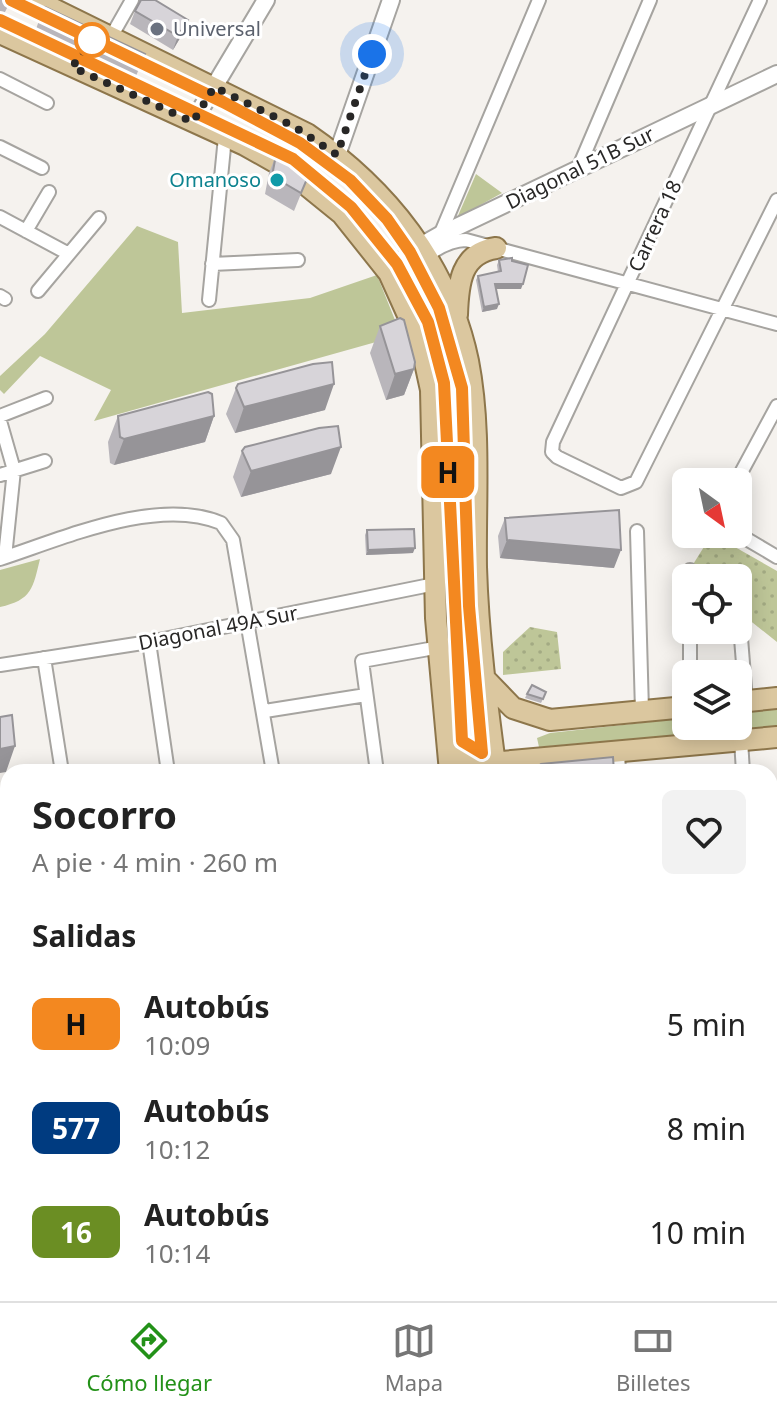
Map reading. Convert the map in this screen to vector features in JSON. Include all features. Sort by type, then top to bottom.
[{"type":"main road","points":[[35,0],[293,126],[337,155],[382,196],[424,251],[457,319],[468,363],[474,420],[477,595],[495,764]]},
{"type":"main road","points":[[1,37],[264,155],[318,191],[363,236],[393,280],[421,344],[431,390],[435,584],[449,764]]},
{"type":"main road","points":[[457,319],[460,282],[467,263],[478,252],[496,248]]},
{"type":"main road","points":[[440,647],[455,744],[463,756],[477,764]]},
{"type":"main road","points":[[485,678],[513,708],[539,718],[569,719],[672,708]]},
{"type":"main road","points":[[752,700],[777,698]]},
{"type":"main road","points":[[752,739],[777,737]]},
{"type":"main road","points":[[514,764],[537,759],[619,762],[741,740]]},
{"type":"main road","points":[[530,764],[537,759]]},
{"type":"street","points":[[111,37],[132,0]]},
{"type":"street","points":[[193,122],[266,0]]},
{"type":"street","points":[[337,155],[391,0]]},
{"type":"street","points":[[440,235],[539,0]]},
{"type":"street","points":[[578,169],[650,0]]},
{"type":"street","name":"Carrera 18","points":[[722,309],[636,482],[630,487],[621,488],[552,452],[553,442],[760,0]]},
{"type":"street","name":"Diagonal 51B Sur","points":[[393,280],[440,235],[777,74]]},
{"type":"street","points":[[0,79],[47,103]]},
{"type":"street","points":[[209,300],[225,137]]},
{"type":"street","points":[[0,147],[42,168]]},
{"type":"street","points":[[26,231],[49,192]]},
{"type":"street","points":[[722,309],[777,200]]},
{"type":"street","points":[[0,217],[69,254]]},
{"type":"street","points":[[38,291],[99,218]]},
{"type":"street","points":[[424,251],[459,240],[777,324]]},
{"type":"street","points":[[212,264],[298,260]]},
{"type":"street","points":[[46,398],[0,418],[14,470],[2,558],[129,519],[187,516],[213,520],[225,527],[233,540],[272,764]]},
{"type":"street","points":[[744,468],[777,406]]},
{"type":"street","points":[[0,475],[45,461]]},
{"type":"street","points":[[637,531],[642,711]]},
{"type":"street","points":[[752,542],[777,557]]},
{"type":"street","name":"Diagonal 49A Sur","points":[[0,665],[248,624],[435,584]]},
{"type":"street","points":[[149,642],[167,764]]},
{"type":"street","points":[[376,764],[362,661],[440,647]]},
{"type":"street","points":[[44,658],[61,764]]},
{"type":"street","points":[[265,711],[366,695]]},
{"type":"street","points":[[741,740],[742,764]]},
{"type":"green space","points":[[476,174],[502,193],[457,218]]},
{"type":"green space","points":[[137,226],[178,242],[182,313],[310,298],[377,275],[401,335],[94,421],[111,390],[40,356],[4,394],[0,390],[0,376],[45,334]]},
{"type":"green space","points":[[703,548],[737,548],[777,571],[777,642],[752,622],[752,564],[693,564]]},
{"type":"green space","points":[[40,559],[35,578],[25,596],[0,607],[0,570]]},
{"type":"green space","points":[[530,627],[557,632],[561,669],[503,675],[503,652]]},
{"type":"green space","points":[[777,709],[777,726],[752,728],[752,712]]},
{"type":"green space","points":[[672,720],[672,735],[539,747],[537,738],[550,733]]},
{"type":"building","points":[[141,0],[155,0],[188,20],[178,36],[135,11]]},
{"type":"building","points":[[45,7],[145,54],[141,62],[41,15]]},
{"type":"building","points":[[276,155],[307,179],[301,193],[272,176]]},
{"type":"building","points":[[512,258],[512,261],[528,265],[523,284],[495,284],[499,304],[484,307],[478,276],[501,271],[499,260]]},
{"type":"building","points":[[400,318],[404,320],[415,362],[414,369],[395,374],[380,326]]},
{"type":"building","points":[[332,362],[334,384],[244,407],[236,388],[238,384]]},
{"type":"building","points":[[208,392],[212,394],[214,416],[124,439],[120,437],[118,416]]},
{"type":"building","points":[[338,426],[341,447],[251,471],[242,451],[245,447]]},
{"type":"building","points":[[619,510],[621,550],[507,540],[505,518]]},
{"type":"building","points":[[414,529],[415,548],[368,550],[367,530]]},
{"type":"building","points":[[532,685],[546,692],[543,699],[527,694]]},
{"type":"building","points":[[12,715],[15,746],[0,749],[0,717]]},
{"type":"building","points":[[613,757],[613,764],[541,764]]},
{"type":"bus line","name":"H","points":[[0,20],[246,134],[293,159],[351,207],[387,248],[428,322],[444,383],[451,576],[462,741],[474,751],[482,753],[469,606],[462,388],[439,308],[410,252],[387,219],[350,180],[300,143],[223,102],[11,0]]},
{"type":"place","name":"Universal","points":[[157,29]]},
{"type":"place","name":"Omanoso","points":[[277,180]]},
{"type":"route","points":[[92,40],[72,67],[193,122],[214,87],[293,126],[337,155],[372,54]]}]
